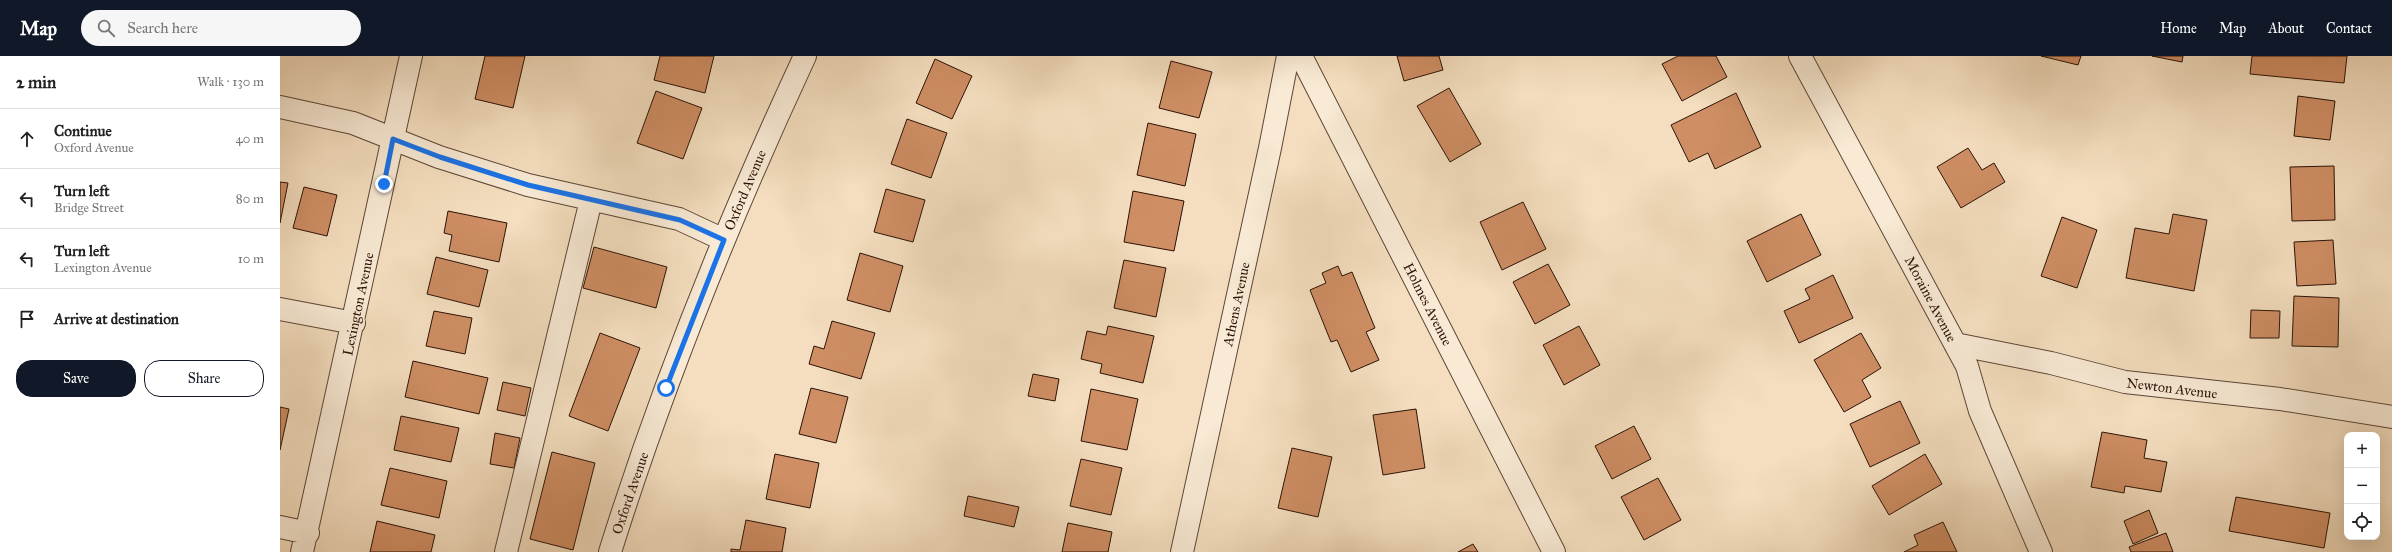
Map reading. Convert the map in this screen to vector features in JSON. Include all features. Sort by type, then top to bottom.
[{"type":"street","name":"Lexington Avenue","points":[[305,542],[354,323],[411,56]]},
{"type":"street","name":"Oxford Avenue","points":[[610,552],[666,388],[724,240],[805,56]]},
{"type":"street","name":"Athens Avenue","points":[[1182,552],[1270,148],[1288,56]]},
{"type":"street","name":"Holmes Avenue","points":[[1301,56],[1554,552]]},
{"type":"street","name":"Moraine Avenue","points":[[1800,56],[1967,366],[1980,411],[2041,552]]},
{"type":"street","points":[[280,107],[353,123],[440,157],[528,185],[680,220],[724,240]]},
{"type":"street","points":[[506,552],[592,200]]},
{"type":"street","points":[[280,309],[354,323]]},
{"type":"street","name":"Newton Avenue","points":[[1955,344],[2051,362],[2125,382],[2280,399],[2392,417]]},
{"type":"street","points":[[280,527],[305,542]]},
{"type":"building","points":[[485,56],[525,56],[513,108],[475,99]]},
{"type":"building","points":[[660,56],[714,56],[705,93],[654,80]]},
{"type":"building","points":[[1397,56],[1439,56],[1443,70],[1404,81]]},
{"type":"building","points":[[1678,56],[1716,56],[1727,77],[1682,101],[1662,64]]},
{"type":"building","points":[[2041,56],[2081,56],[2078,65]]},
{"type":"building","points":[[2152,56],[2183,56],[2182,62]]},
{"type":"building","points":[[2252,56],[2347,56],[2344,83],[2250,74]]},
{"type":"building","points":[[935,59],[972,76],[952,119],[916,103]]},
{"type":"building","points":[[1171,61],[1212,72],[1199,118],[1159,108]]},
{"type":"building","points":[[1449,88],[1481,144],[1450,162],[1417,106]]},
{"type":"building","points":[[656,91],[702,108],[683,159],[637,143]]},
{"type":"building","points":[[1736,93],[1761,147],[1715,169],[1708,153],[1689,162],[1671,125]]},
{"type":"building","points":[[2298,96],[2335,101],[2330,140],[2294,136]]},
{"type":"building","points":[[907,119],[947,133],[931,178],[891,164]]},
{"type":"building","points":[[1148,123],[1196,134],[1185,186],[1137,175]]},
{"type":"building","points":[[1968,148],[1982,170],[1994,163],[2005,182],[1961,208],[1937,167]]},
{"type":"building","points":[[2334,166],[2335,220],[2292,221],[2290,167]]},
{"type":"building","points":[[280,182],[288,183],[280,223]]},
{"type":"building","points":[[304,187],[337,195],[327,236],[293,228]]},
{"type":"building","points":[[886,189],[925,200],[913,242],[874,232]]},
{"type":"building","points":[[1133,191],[1184,201],[1174,251],[1124,242]]},
{"type":"building","points":[[1523,202],[1546,249],[1502,270],[1480,222]]},
{"type":"building","points":[[448,211],[507,223],[499,262],[449,251],[452,235],[444,233]]},
{"type":"building","points":[[1801,214],[1821,255],[1767,282],[1747,241]]},
{"type":"building","points":[[2173,214],[2207,220],[2194,291],[2126,278],[2135,228],[2169,234]]},
{"type":"building","points":[[2062,217],[2097,230],[2077,288],[2041,276]]},
{"type":"building","points":[[2333,240],[2336,284],[2297,286],[2294,242]]},
{"type":"building","points":[[594,247],[667,267],[656,308],[583,288]]},
{"type":"building","points":[[860,253],[903,266],[890,312],[847,300]]},
{"type":"building","points":[[436,257],[488,270],[479,307],[427,294]]},
{"type":"building","points":[[1124,260],[1166,268],[1156,317],[1114,308]]},
{"type":"building","points":[[1548,264],[1570,305],[1535,324],[1513,282]]},
{"type":"building","points":[[1338,266],[1342,276],[1352,272],[1375,328],[1366,332],[1379,360],[1351,372],[1337,340],[1331,342],[1310,290],[1326,283],[1322,273]]},
{"type":"building","points":[[1833,275],[1853,318],[1799,343],[1784,311],[1810,299],[1805,289]]},
{"type":"building","points":[[2294,296],[2339,298],[2338,347],[2292,346]]},
{"type":"building","points":[[2251,310],[2280,311],[2279,338],[2250,338]]},
{"type":"building","points":[[434,311],[472,318],[465,354],[426,346]]},
{"type":"building","points":[[832,321],[875,333],[861,379],[809,364],[814,346],[824,349]]},
{"type":"building","points":[[1108,326],[1154,336],[1143,383],[1100,373],[1102,364],[1081,359],[1087,331],[1106,335]]},
{"type":"building","points":[[1579,326],[1600,365],[1564,385],[1543,345]]},
{"type":"building","points":[[600,333],[640,348],[608,431],[569,416]]},
{"type":"building","points":[[1861,333],[1881,368],[1862,380],[1871,397],[1844,412],[1814,360]]},
{"type":"building","points":[[413,361],[488,378],[479,414],[405,397]]},
{"type":"building","points":[[1033,374],[1059,379],[1055,401],[1028,396]]},
{"type":"building","points":[[503,382],[531,388],[525,416],[497,410]]},
{"type":"building","points":[[811,388],[848,397],[836,443],[799,434]]},
{"type":"building","points":[[1091,389],[1138,399],[1127,450],[1081,441]]},
{"type":"building","points":[[1900,401],[1920,443],[1870,467],[1850,424]]},
{"type":"building","points":[[280,407],[289,409],[280,450]]},
{"type":"building","points":[[1416,409],[1425,468],[1383,475],[1373,415]]},
{"type":"building","points":[[401,416],[459,428],[451,462],[394,450]]},
{"type":"building","points":[[1634,426],[1651,459],[1612,479],[1595,446]]},
{"type":"building","points":[[2102,432],[2147,440],[2144,458],[2167,462],[2161,492],[2125,486],[2124,493],[2091,487]]},
{"type":"building","points":[[495,433],[520,438],[514,468],[490,464]]},
{"type":"building","points":[[1292,448],[1332,457],[1318,517],[1278,508]]},
{"type":"building","points":[[552,452],[595,463],[573,550],[530,539]]},
{"type":"building","points":[[775,454],[819,463],[810,508],[766,499]]},
{"type":"building","points":[[1925,454],[1942,484],[1889,515],[1872,486]]},
{"type":"building","points":[[1081,459],[1122,468],[1111,515],[1070,506]]},
{"type":"building","points":[[390,468],[447,481],[439,518],[381,505]]},
{"type":"building","points":[[1658,478],[1681,520],[1644,540],[1621,497]]},
{"type":"building","points":[[968,496],[1019,507],[1014,527],[964,516]]},
{"type":"building","points":[[2236,497],[2330,513],[2324,548],[2229,531]]},
{"type":"building","points":[[2149,510],[2158,533],[2133,544],[2124,521]]},
{"type":"building","points":[[746,520],[786,528],[782,552],[731,552],[731,549],[740,550]]},
{"type":"building","points":[[377,521],[435,535],[431,552],[370,552]]},
{"type":"building","points":[[1943,522],[1957,552],[1904,552],[1918,545],[1914,535]]},
{"type":"building","points":[[1068,523],[1112,532],[1108,552],[1062,552]]},
{"type":"building","points":[[2166,533],[2173,552],[2131,552],[2129,547]]},
{"type":"building","points":[[1473,544],[1478,552],[1458,552]]},
{"type":"route","points":[[384,184],[393,139],[440,157],[528,185],[680,220],[724,240],[666,388]]}]
